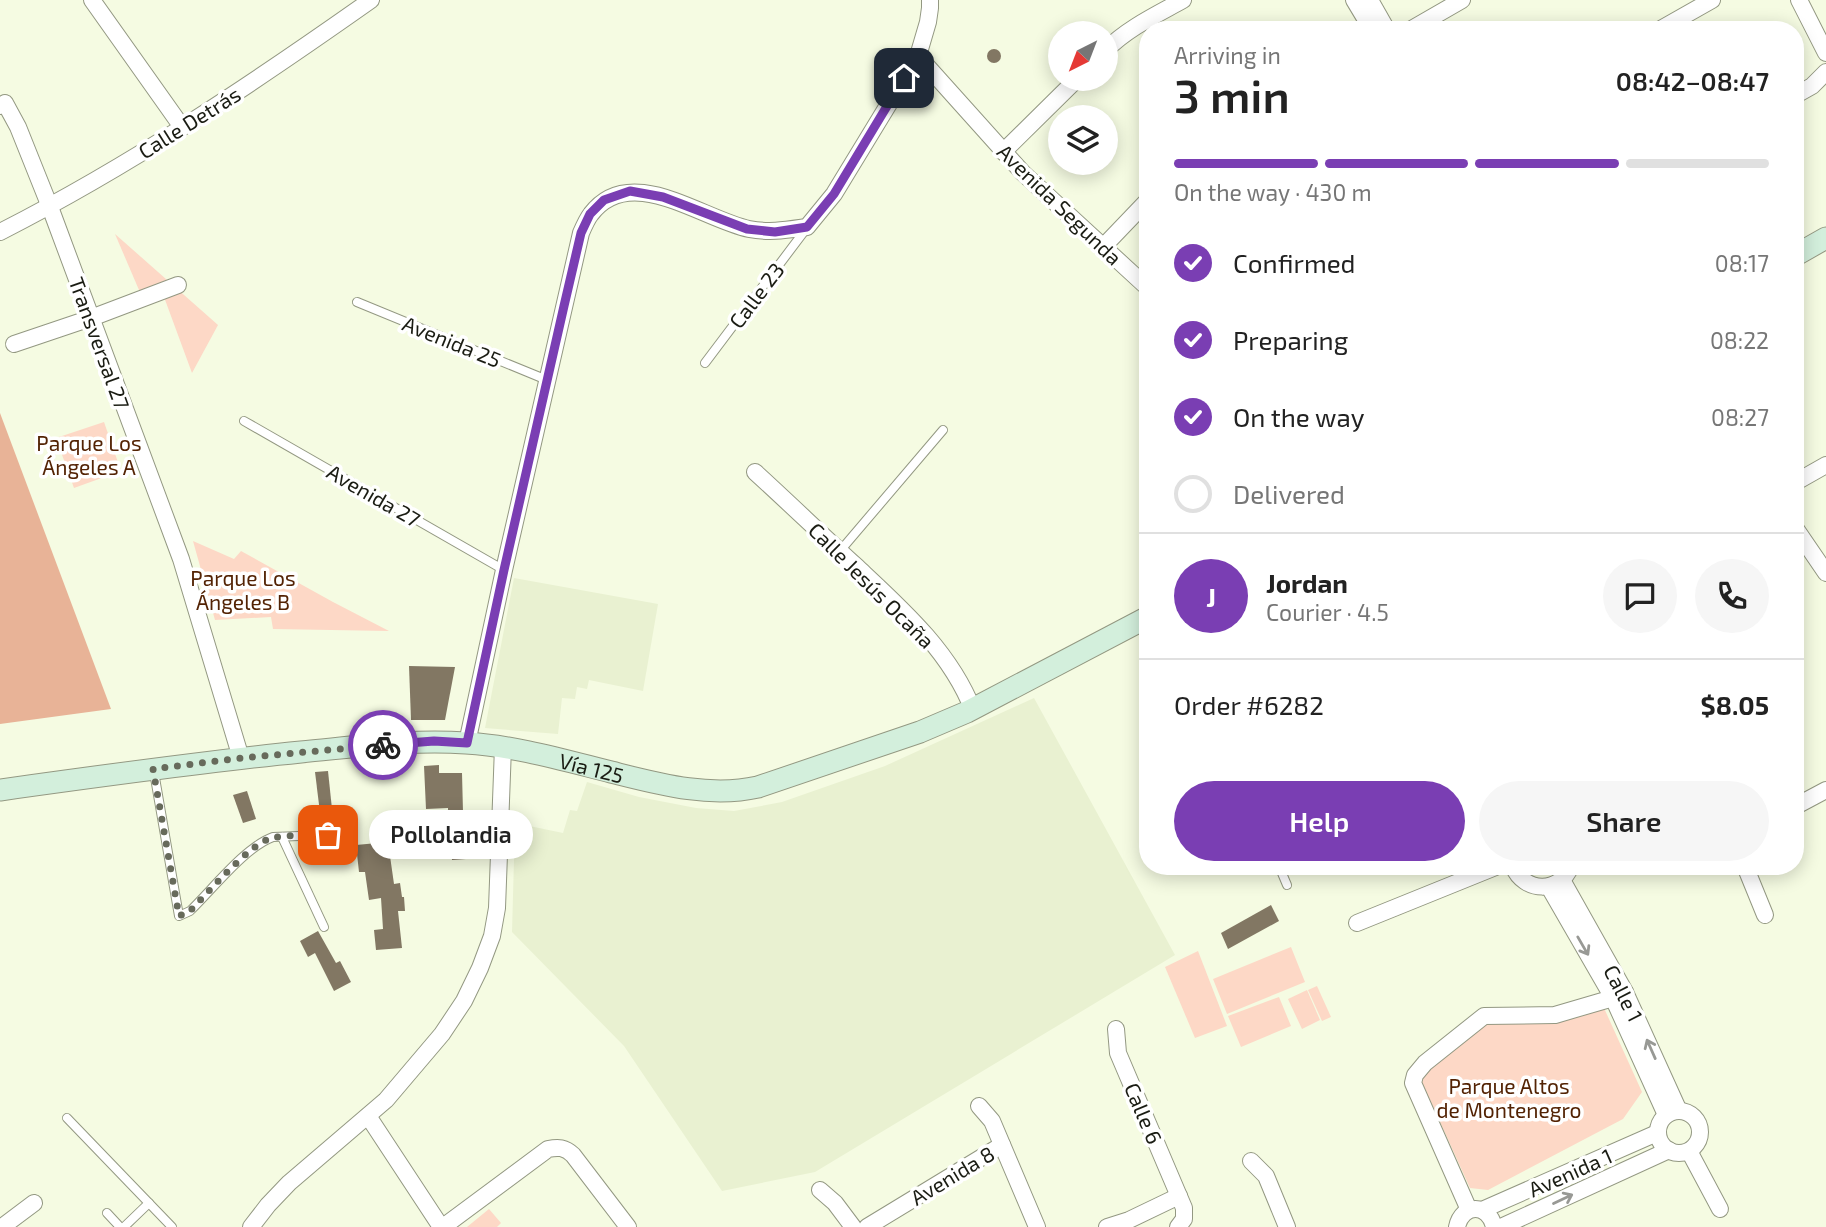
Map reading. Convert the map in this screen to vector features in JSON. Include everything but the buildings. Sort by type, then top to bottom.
[{"type":"main road","points":[[1804,250],[1826,238]]},
{"type":"main road","name":"Vía 125","points":[[0,790],[241,758],[434,741],[522,750],[650,782],[710,792],[738,792],[920,733],[973,710],[1139,622]]},
{"type":"street","points":[[92,0],[182,127]]},
{"type":"street","name":"Calle Detrás","points":[[0,232],[50,207],[254,82],[371,0]]},
{"type":"street","points":[[467,743],[581,233],[590,214],[604,200],[630,191],[663,197],[747,229],[775,232],[807,227],[834,194],[918,56],[928,22],[930,0]]},
{"type":"street","points":[[1145,21],[1183,0]]},
{"type":"street","points":[[1354,0],[1366,21]]},
{"type":"street","points":[[1370,0],[1382,21]]},
{"type":"street","points":[[1426,21],[1462,0]]},
{"type":"street","points":[[1675,21],[1712,0]]},
{"type":"street","points":[[1799,0],[1826,53]]},
{"type":"street","points":[[1118,39],[1139,24]]},
{"type":"street","name":"Avenida Segunda","points":[[918,56],[1023,173],[1139,280]]},
{"type":"street","points":[[1804,90],[1826,72]]},
{"type":"street","points":[[1003,152],[1065,91]]},
{"type":"street","points":[[3,105],[18,127],[50,207]]},
{"type":"street","name":"Transversal 27","points":[[50,207],[186,572],[241,758]]},
{"type":"street","points":[[1104,247],[1139,210]]},
{"type":"street","points":[[14,344],[178,285]]},
{"type":"street","points":[[1804,477],[1826,465]]},
{"type":"street","name":"Calle Jesús Ocaña","points":[[755,472],[909,616],[965,690],[973,710]]},
{"type":"street","points":[[1804,541],[1826,573]]},
{"type":"street","points":[[251,1227],[289,1184],[386,1101],[442,1034],[464,1000],[492,936],[497,908],[503,747]]},
{"type":"street","points":[[1804,802],[1826,790]]},
{"type":"street","points":[[1357,923],[1476,875]]},
{"type":"street","points":[[1518,875],[1529,885],[1539,887],[1561,878]]},
{"type":"street","points":[[1749,875],[1765,915]]},
{"type":"street","name":"Calle 1","points":[[1561,878],[1673,1113]]},
{"type":"street","points":[[1494,1227],[1491,1218],[1476,1210],[1413,1083],[1415,1075],[1425,1063],[1484,1016],[1555,1015],[1619,995]]},
{"type":"street","name":"Calle 6","points":[[1116,1029],[1118,1053],[1179,1196]]},
{"type":"street","points":[[979,1106],[992,1121],[1037,1227]]},
{"type":"street","points":[[1673,1113],[1692,1115],[1699,1127],[1698,1141],[1689,1150],[1675,1153],[1659,1140],[1658,1126],[1673,1113]]},
{"type":"street","points":[[368,1116],[442,1227],[548,1149],[561,1147],[573,1154],[628,1227]]},
{"type":"street","name":"Avenida 1","points":[[1476,1210],[1657,1133]]},
{"type":"street","name":"Avenida 8","points":[[867,1227],[1002,1145]]},
{"type":"street","name":"Avenida 1","points":[[1501,1227],[1669,1150]]},
{"type":"street","points":[[1689,1150],[1720,1209]]},
{"type":"street","points":[[1251,1161],[1266,1176],[1287,1227]]},
{"type":"street","points":[[820,1191],[835,1203],[853,1227]]},
{"type":"street","points":[[1107,1227],[1131,1223],[1179,1196],[1184,1208],[1184,1219],[1178,1227]]},
{"type":"street","points":[[2,1227],[34,1203]]},
{"type":"street","points":[[1457,1227],[1460,1217],[1476,1210]]},
{"type":"lane","name":"Calle 23","points":[[705,363],[807,227]]},
{"type":"lane","name":"Avenida 25","points":[[357,302],[547,380]]},
{"type":"lane","name":"Avenida 27","points":[[244,421],[504,570]]},
{"type":"lane","points":[[840,551],[943,430]]},
{"type":"lane","points":[[153,769],[179,916],[190,911],[261,841],[272,837],[351,834]]},
{"type":"lane","points":[[282,837],[324,927]]},
{"type":"lane","points":[[1283,875],[1287,885]]},
{"type":"lane","points":[[67,1118],[172,1227]]},
{"type":"lane","points":[[107,1213],[122,1227],[149,1203]]},
{"type":"shaded area","points":[[0,413],[111,709],[0,724]]},
{"type":"shaded area","points":[[514,578],[658,604],[643,691],[589,680],[587,689],[577,687],[575,699],[562,698],[558,734],[485,728]]},
{"type":"shaded area","points":[[1034,698],[1175,955],[815,1172],[722,1191],[624,1046],[512,932],[515,823],[563,833],[570,810],[577,811],[587,782],[639,797],[696,808],[734,811],[782,802],[885,766]]},
{"type":"green space","points":[[115,234],[218,325],[192,373],[164,297],[145,304]]},
{"type":"green space","name":"Parque Los Ángeles A","points":[[104,422],[121,471],[74,488],[56,438]]},
{"type":"green space","name":"Parque Los Ángeles B","points":[[193,541],[234,559],[241,551],[389,631],[273,629],[271,617],[215,620]]},
{"type":"green space","points":[[1291,947],[1305,982],[1227,1014],[1213,979]]},
{"type":"green space","points":[[1198,951],[1227,1026],[1195,1038],[1165,967]]},
{"type":"green space","points":[[1317,986],[1331,1017],[1322,1021],[1308,990]]},
{"type":"green space","points":[[1307,990],[1320,1020],[1302,1029],[1288,999]]},
{"type":"green space","points":[[1279,997],[1291,1026],[1241,1047],[1228,1016]]},
{"type":"green space","name":"Parque Altos de Montenegro","points":[[1604,1008],[1642,1092],[1623,1119],[1488,1190],[1470,1188],[1420,1078],[1486,1023],[1548,1023]]},
{"type":"green space","points":[[489,1209],[501,1223],[497,1227],[467,1227]]},
{"type":"way so far","points":[[328,835],[272,837],[261,841],[190,911],[179,916],[153,769],[383,745]]},
{"type":"place","name":"Pollolandia","points":[[328,835]]},
{"type":"route","points":[[383,745],[434,741],[467,743],[564,306],[581,233],[590,214],[604,200],[630,191],[663,197],[747,229],[775,232],[807,227],[834,194],[904,78]]}]
